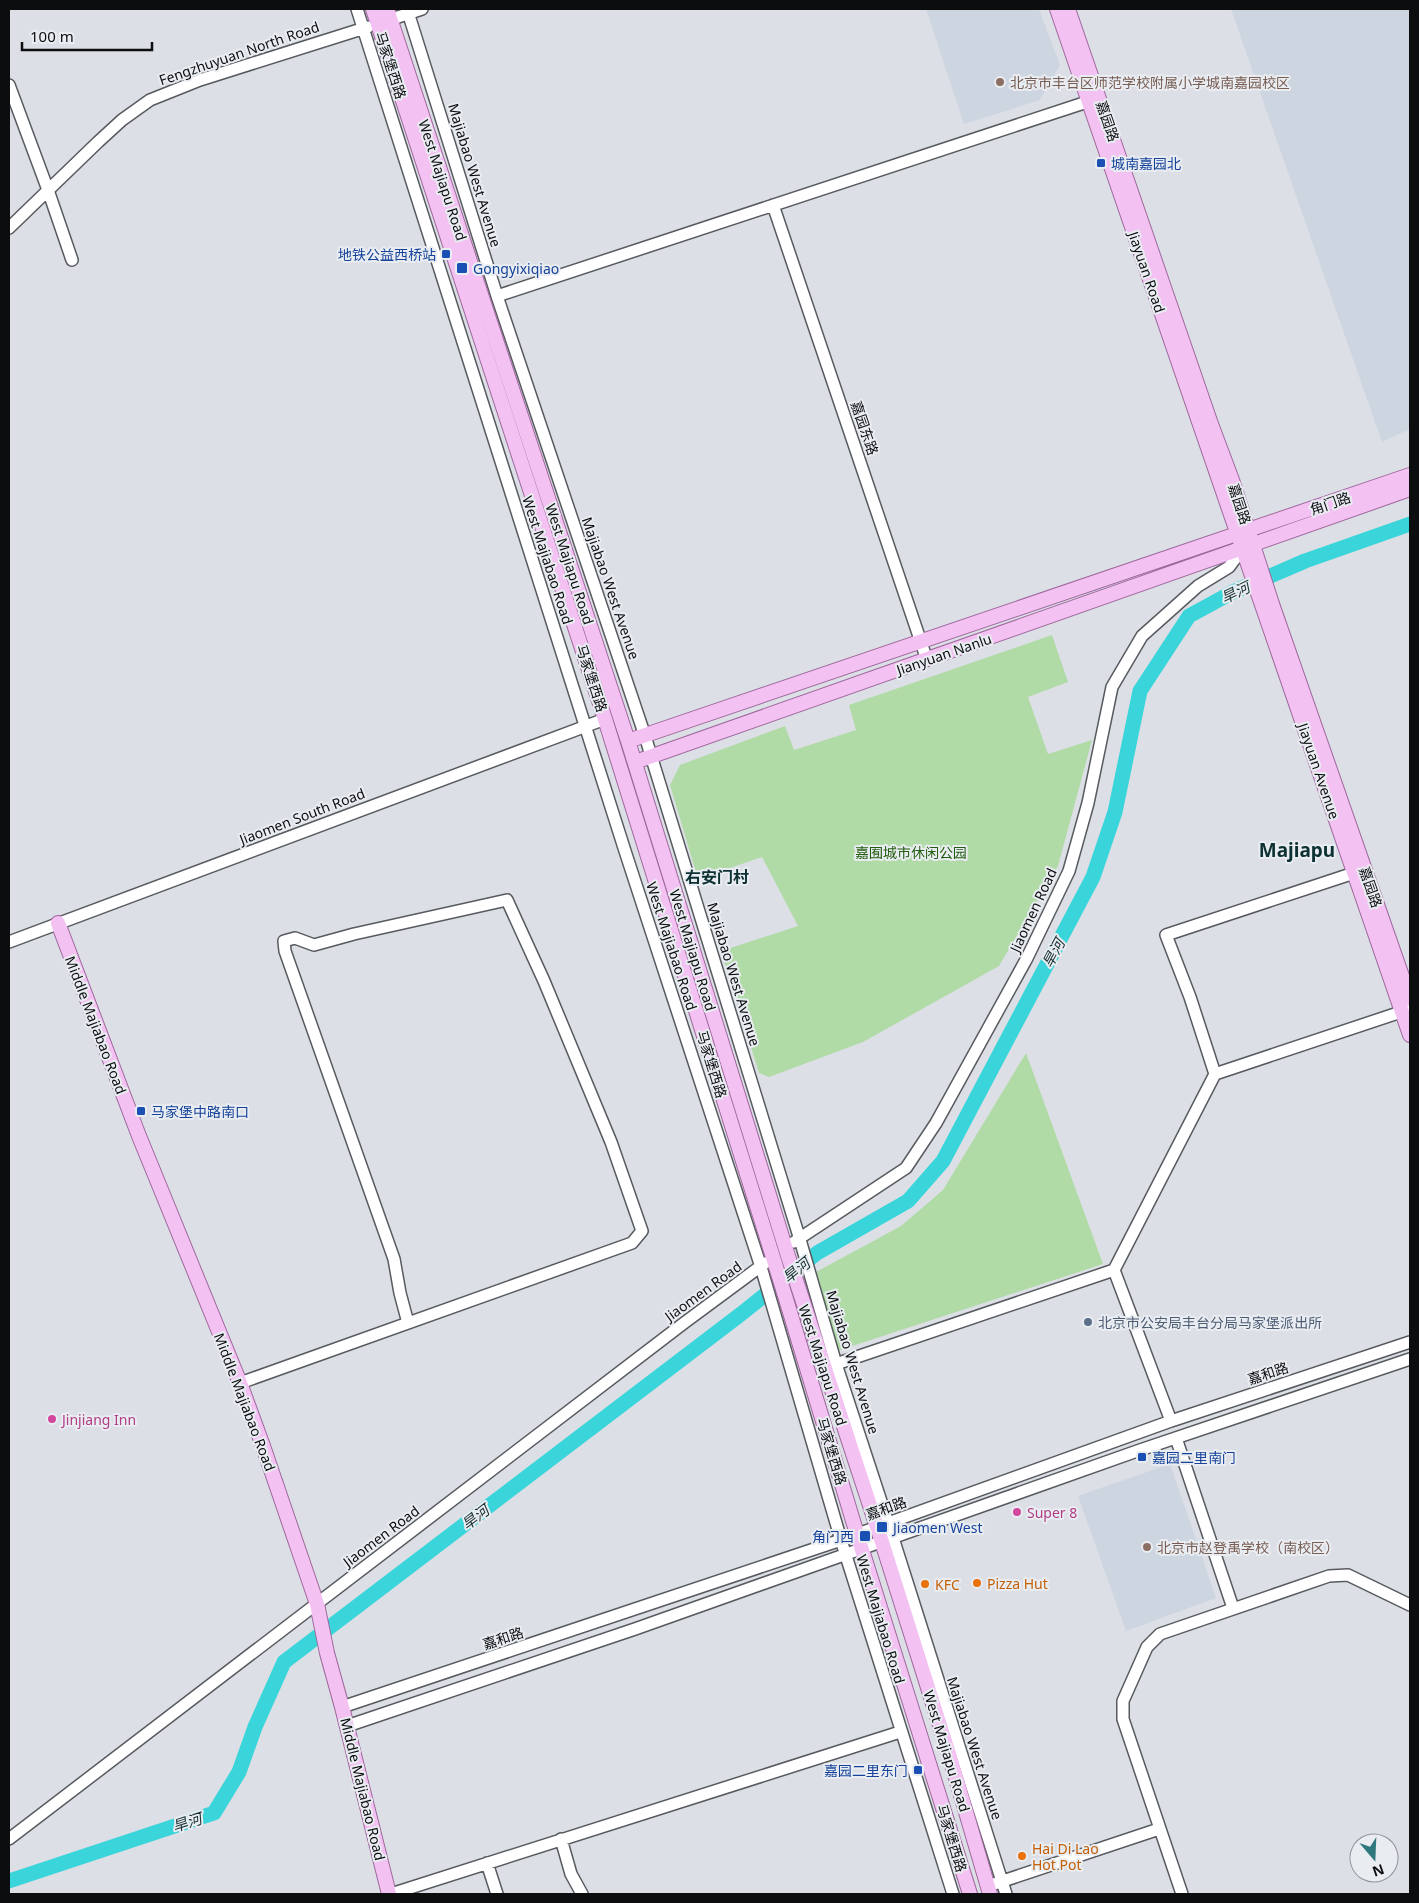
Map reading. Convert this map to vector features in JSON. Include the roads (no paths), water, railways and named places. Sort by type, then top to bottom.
[{"type":"main road","name":"马家堡西路","points":[[373,9],[385,17],[605,719],[768,1267],[786,1300],[856,1534],[970,1894]]},
{"type":"main road","name":"Jiayuan Road","points":[[1057,9],[1244,532]]},
{"type":"main road","name":"嘉园路","points":[[1068,9],[1250,553]]},
{"type":"main road","name":"West Majiapu Road","points":[[385,17],[635,762],[800,1292],[887,1540],[989,1890]]},
{"type":"main road","name":"角门路","points":[[1244,532],[1410,475]]},
{"type":"main road","name":"角门路","points":[[1250,553],[1410,489]]},
{"type":"main road","name":"Jianyuan Nanlu","points":[[628,741],[1244,532]]},
{"type":"main road","name":"Jianyuan Nanlu","points":[[635,762],[927,660],[1250,553]]},
{"type":"main road","name":"Jiayuan Avenue","points":[[1250,553],[1354,873],[1406,1011],[1410,1035]]},
{"type":"main road","name":"嘉园路","points":[[1267,605],[1410,999]]},
{"type":"main road","name":"Middle Majiabao Road","points":[[58,924],[139,1136],[240,1382],[318,1608],[326,1653],[342,1707],[390,1894]]},
{"type":"street","name":"West Majiabao Road","points":[[357,9],[585,725],[768,1267],[773,1307],[841,1540],[900,1732],[953,1894]]},
{"type":"street","name":"Fengzhuyuan North Road","points":[[9,228],[122,120],[150,100],[200,80],[363,28],[385,17],[422,9]]},
{"type":"street","name":"Majiabao West Avenue","points":[[408,11],[497,296],[645,736],[813,1283],[882,1525]]},
{"type":"street","points":[[9,85],[72,260]]},
{"type":"street","points":[[497,296],[1090,101]]},
{"type":"street","name":"嘉园东路","points":[[773,205],[927,660]]},
{"type":"street","name":"Jiaomen Road","points":[[787,1252],[800,1240],[906,1168],[936,1123],[1027,958],[1069,871],[1088,803],[1112,687],[1142,636],[1198,586],[1250,553]]},
{"type":"street","name":"Jiaomen South Road","points":[[9,942],[605,719]]},
{"type":"street","points":[[1215,1074],[1190,997],[1166,935],[1354,873]]},
{"type":"street","points":[[240,1382],[408,1323],[632,1243],[642,1231],[611,1142],[544,981],[507,900],[354,934],[314,946],[295,938],[284,941],[285,951],[394,1259],[408,1323]]},
{"type":"street","points":[[836,1364],[1114,1270],[1215,1074],[1406,1011]]},
{"type":"street","name":"Jiaomen Road","points":[[9,1839],[318,1608],[684,1324],[768,1267]]},
{"type":"street","points":[[1114,1270],[1170,1421]]},
{"type":"street","name":"嘉和路","points":[[342,1707],[841,1540],[1170,1421],[1410,1342]]},
{"type":"street","points":[[347,1726],[635,1629],[1176,1438],[1410,1359]]},
{"type":"street","points":[[1176,1438],[1234,1608]]},
{"type":"street","name":"Majiabao West Avenue","points":[[887,1540],[1006,1894]]},
{"type":"street","points":[[1182,1894],[1123,1719],[1123,1701],[1148,1647],[1160,1634],[1329,1576],[1348,1575],[1410,1605]]},
{"type":"street","points":[[390,1894],[900,1732]]},
{"type":"street","points":[[989,1890],[1002,1881],[1159,1829]]},
{"type":"street","points":[[561,1839],[571,1874],[582,1894]]},
{"type":"street","points":[[487,1863],[497,1894]]},
{"type":"waterway","name":"旱河","points":[[9,1881],[214,1813],[239,1772],[255,1727],[284,1662],[741,1314],[817,1253],[908,1201],[943,1161],[1093,877],[1115,812],[1140,691],[1189,616],[1233,592],[1305,561],[1410,524]]},
{"type":"place","name":"北京市丰台区师范学校附属小学城南嘉园校区","points":[[1000,82]]},
{"type":"place","name":"城南嘉园北","points":[[1101,163]]},
{"type":"place","name":"地铁公益西桥站","points":[[446,254]]},
{"type":"place","name":"Gongyixiqiao","points":[[462,268]]},
{"type":"place","name":"马家堡中路南口","points":[[141,1111]]},
{"type":"place","name":"北京市公安局丰台分局马家堡派出所","points":[[1088,1322]]},
{"type":"place","name":"Jinjiang Inn","points":[[52,1419]]},
{"type":"place","name":"嘉园二里南门","points":[[1142,1457]]},
{"type":"place","name":"Super 8","points":[[1017,1512]]},
{"type":"place","name":"Jiaomen West","points":[[882,1527]]},
{"type":"place","name":"角门西","points":[[865,1536]]},
{"type":"place","name":"北京市赵登禹学校（南校区）","points":[[1147,1547]]},
{"type":"place","name":"Pizza Hut","points":[[977,1583]]},
{"type":"place","name":"KFC","points":[[925,1584]]},
{"type":"place","name":"嘉园二里东门","points":[[918,1770]]},
{"type":"place","name":"Hai Di Lao Hot Pot","points":[[1022,1856]]},
{"type":"district","name":"Majiapu","points":[[1297,850]]},
{"type":"district","name":"右安门村","points":[[717,877]]},
{"type":"park label","name":"嘉囿城市休闲公园","points":[[911,852]]}]
